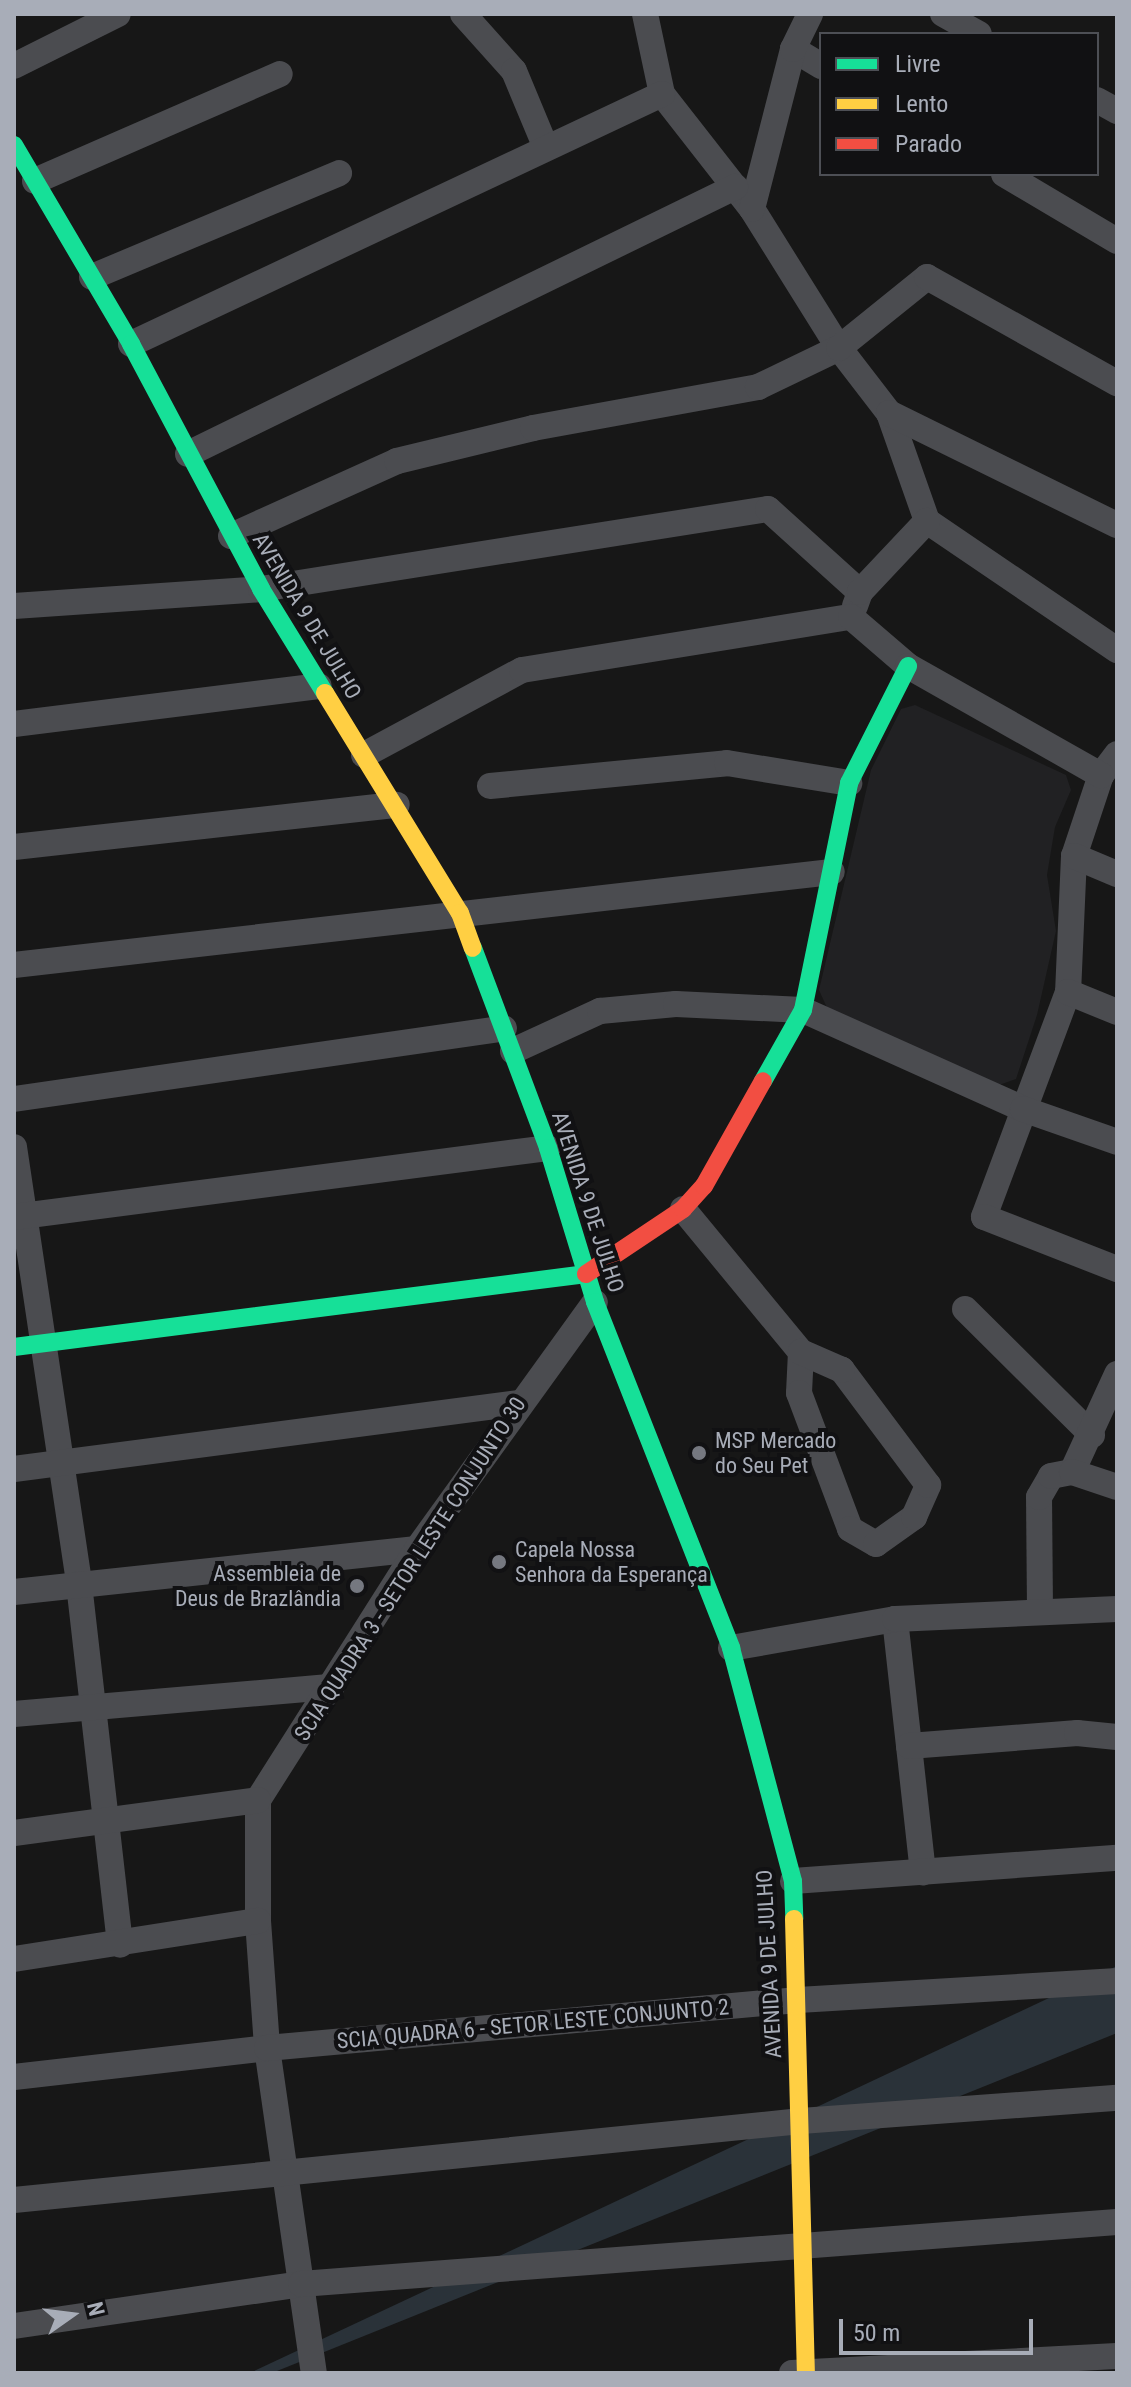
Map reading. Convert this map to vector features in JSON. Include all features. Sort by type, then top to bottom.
[{"type":"street","points":[[14,66],[118,14]]},
{"type":"street","points":[[463,14],[514,71],[546,148]]},
{"type":"street","points":[[645,14],[662,94],[752,209],[839,348],[889,413],[927,521],[1117,650]]},
{"type":"street","points":[[752,209],[793,49],[810,14]]},
{"type":"street","points":[[943,14],[975,32]]},
{"type":"street","points":[[793,49],[819,65]]},
{"type":"street","points":[[35,181],[280,74]]},
{"type":"street","points":[[131,344],[662,94]]},
{"type":"street","points":[[1099,101],[1117,111]]},
{"type":"street","name":"AVENIDA 9 DE JULHO","points":[[14,145],[131,344],[261,589],[319,686],[397,805],[460,913],[548,1148],[589,1274],[595,1302],[731,1648],[793,1881],[801,2121],[801,2373]]},
{"type":"street","points":[[92,277],[339,173]]},
{"type":"street","points":[[1007,176],[1117,241]]},
{"type":"street","points":[[188,454],[735,187]]},
{"type":"street","points":[[231,536],[397,461],[533,428],[758,387],[839,348],[927,277],[1117,383]]},
{"type":"street","points":[[889,413],[1117,525]]},
{"type":"street","points":[[14,606],[261,589],[768,509],[860,592]]},
{"type":"street","points":[[851,617],[860,592],[927,521]]},
{"type":"street","points":[[364,755],[522,670],[851,617],[908,666],[1109,764],[1074,856],[1068,992],[984,1217],[1117,1269]]},
{"type":"street","points":[[14,1347],[589,1274],[683,1209],[704,1186],[803,1010],[849,783],[908,666]]},
{"type":"street","points":[[14,724],[319,686]]},
{"type":"street","points":[[490,786],[727,763],[849,783]]},
{"type":"street","points":[[14,847],[397,805]]},
{"type":"street","points":[[1074,856],[1117,874]]},
{"type":"street","points":[[14,965],[832,872]]},
{"type":"street","points":[[1068,992],[1117,1012]]},
{"type":"street","points":[[14,1099],[509,1040],[600,1011],[676,1004],[803,1010],[1023,1109],[1117,1142]]},
{"type":"street","points":[[14,1147],[19,1216],[79,1584],[120,1945]]},
{"type":"street","points":[[19,1216],[548,1148]]},
{"type":"street","points":[[683,1209],[801,1352],[842,1370],[928,1485],[914,1517],[876,1544],[850,1529],[799,1393],[801,1352]]},
{"type":"street","name":"SCIA QUADRA 3 - SETOR LESTE CONJUNTO 30","points":[[258,1800],[417,1549],[518,1403],[595,1302]]},
{"type":"street","points":[[965,1309],[1092,1435]]},
{"type":"street","points":[[1072,1472],[1114,1391]]},
{"type":"street","points":[[14,1469],[518,1403]]},
{"type":"street","points":[[1040,1610],[1039,1497],[1051,1476],[1072,1472],[1117,1487]]},
{"type":"street","points":[[14,1592],[417,1549]]},
{"type":"street","points":[[731,1648],[895,1619],[1040,1610],[1117,1609]]},
{"type":"street","points":[[895,1619],[923,1872]]},
{"type":"street","points":[[14,1714],[332,1687]]},
{"type":"street","points":[[909,1746],[1077,1733],[1117,1737]]},
{"type":"street","points":[[14,1833],[108,1824],[258,1800],[258,1921],[267,2048],[314,2373]]},
{"type":"street","points":[[793,1881],[1117,1858]]},
{"type":"street","points":[[14,1959],[120,1945],[258,1921]]},
{"type":"street","name":"SCIA QUADRA 6 - SETOR LESTE CONJUNTO 2","points":[[14,2077],[267,2048],[798,2000],[1117,1981]]},
{"type":"street","points":[[14,2200],[801,2121],[1117,2098]]},
{"type":"street","points":[[14,2326],[301,2284],[1117,2222]]},
{"type":"street","points":[[801,2373],[1117,2356]]},
{"type":"shaded area","points":[[915,705],[1066,775],[1071,790],[1055,827],[1047,875],[1056,931],[1037,1015],[1016,1079],[999,1085],[828,1010],[819,990],[871,770],[901,709]]},
{"type":"shaded area","points":[[1117,1966],[1117,2033],[272,2373],[250,2373]]},
{"type":"traffic: fast","points":[[14,145],[131,344],[261,589],[325,693]]},
{"type":"traffic: fast","points":[[763,1081],[803,1010],[849,783],[908,666]]},
{"type":"traffic: fast","points":[[473,948],[548,1148],[595,1302],[731,1648],[793,1881],[794,1919]]},
{"type":"traffic: fast","points":[[14,1347],[586,1274]]},
{"type":"traffic: slow","points":[[325,693],[460,913],[473,948]]},
{"type":"traffic: slow","points":[[794,1919],[806,2373]]},
{"type":"traffic: jam","points":[[586,1274],[683,1209],[704,1186],[763,1081]]},
{"type":"place","name":"MSP Mercado do Seu Pet","points":[[699,1453]]},
{"type":"place","name":"Capela Nossa Senhora da Esperança","points":[[499,1562]]},
{"type":"place","name":"Assembleia de Deus de Brazlândia","points":[[357,1586]]}]
